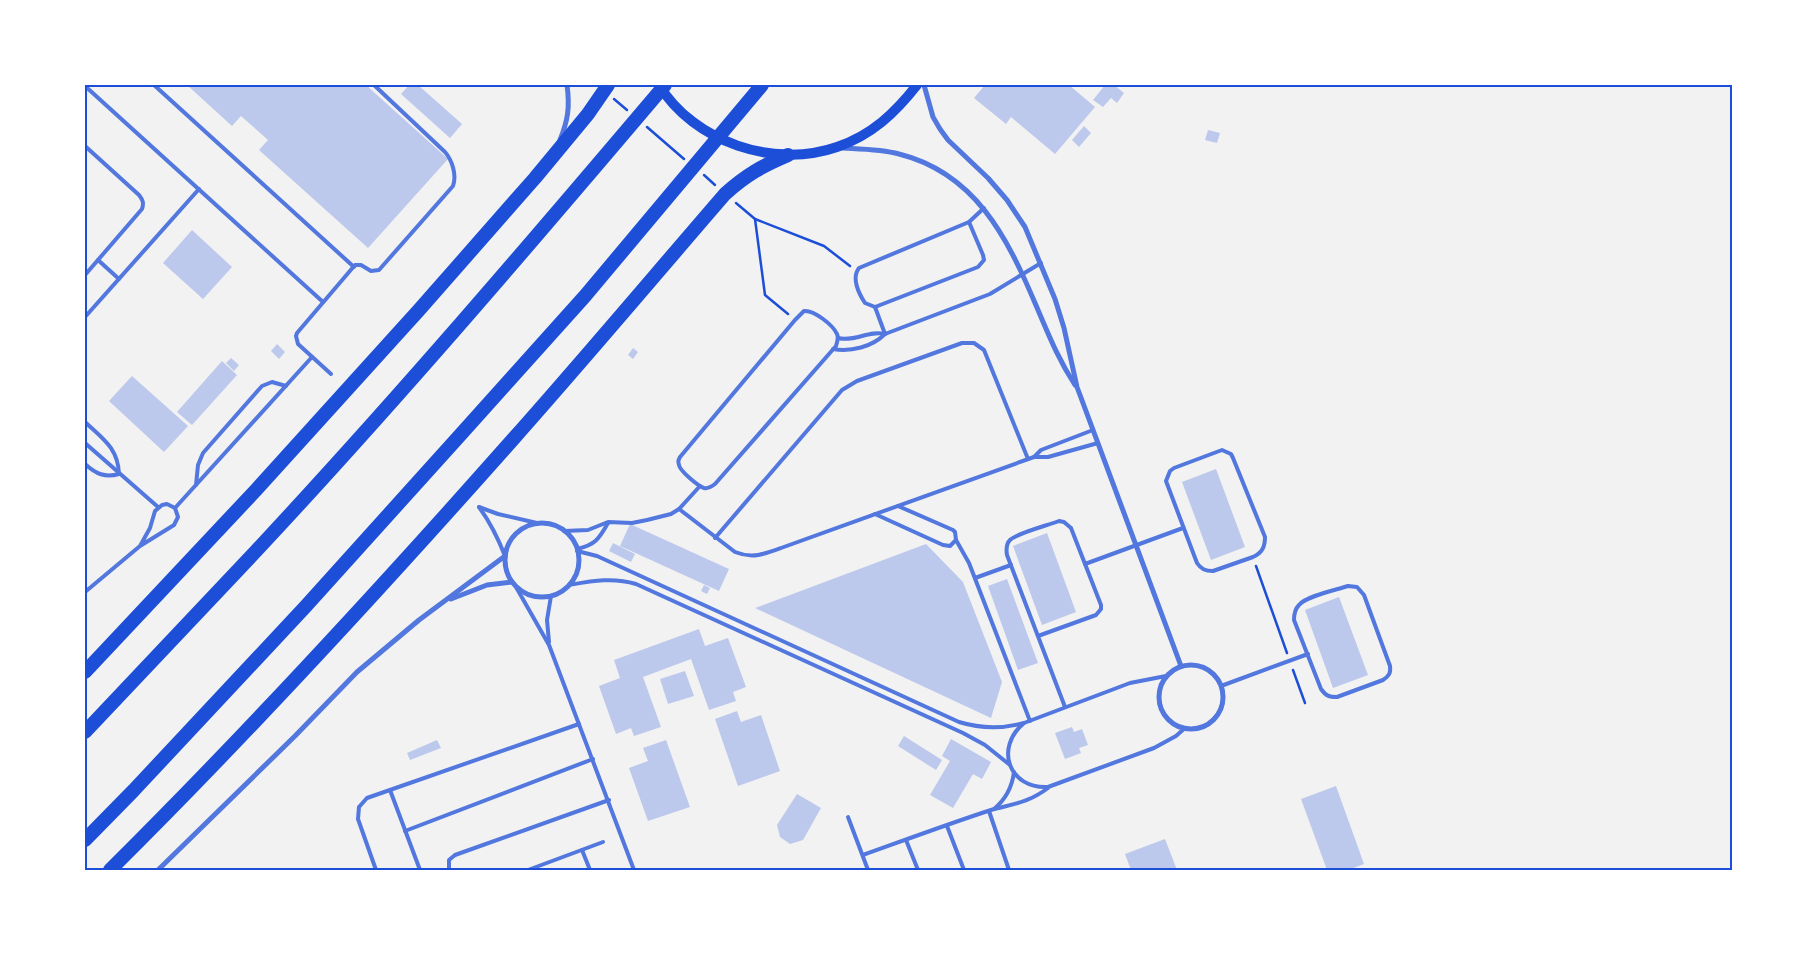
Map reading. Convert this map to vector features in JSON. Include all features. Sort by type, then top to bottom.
[{"type":"highway","points":[[85,732],[257,550],[411,380],[529,246],[665,85]]},
{"type":"highway","points":[[85,840],[306,606],[585,296],[762,85]]},
{"type":"highway","points":[[85,672],[419,310],[535,178],[588,114],[606,88]]},
{"type":"highway","points":[[110,870],[170,811],[378,591],[516,436],[725,194],[744,177],[766,164],[788,155]]},
{"type":"main road","points":[[659,85],[665,96],[690,121],[720,139],[753,151],[788,155],[837,147],[872,130],[899,108],[917,85]]},
{"type":"street","points":[[535,178],[558,145],[568,120],[570,101],[568,85]]},
{"type":"street","points":[[924,85],[933,117],[940,129],[948,140],[1008,200],[1025,226],[1064,328],[1077,387],[1181,666]]},
{"type":"street","points":[[837,147],[900,154],[923,162],[960,184],[984,208],[996,224],[1023,276],[1054,349],[1077,387]]},
{"type":"street","points":[[537,523],[556,526],[564,531],[572,539],[577,550],[578,569],[569,585],[551,596],[533,596],[516,587],[505,568],[505,556],[512,538],[519,531],[537,523]]},
{"type":"street","points":[[158,870],[295,736],[357,672],[419,620],[505,556]]},
{"type":"street","points":[[444,602],[487,585],[512,582]]},
{"type":"street","points":[[1189,664],[1205,668],[1218,679],[1221,686],[1223,696],[1218,714],[1212,721],[1194,729],[1185,728],[1170,721],[1160,708],[1158,696],[1161,685],[1166,676],[1181,666],[1189,664]]},
{"type":"lane","points":[[154,85],[354,267]]},
{"type":"lane","points":[[331,374],[298,344],[296,336],[299,329],[354,267],[359,264],[371,271],[378,270],[453,186],[455,181],[451,162],[445,152],[374,85]]},
{"type":"lane","points":[[85,86],[323,302]]},
{"type":"lane","points":[[85,146],[139,195],[143,202],[142,209],[85,275]]},
{"type":"lane","points":[[85,317],[198,189]]},
{"type":"lane","points":[[969,222],[984,260],[978,267],[874,307],[869,306],[862,299],[855,278],[856,271],[862,266],[969,222],[984,208]]},
{"type":"lane","points":[[98,260],[118,279]]},
{"type":"lane","points":[[833,349],[859,348],[874,342],[885,334],[990,294],[1041,264]]},
{"type":"lane","points":[[874,307],[885,334]]},
{"type":"lane","points":[[804,311],[815,313],[834,330],[838,338],[836,346],[711,488],[705,489],[700,486],[681,470],[678,461],[680,457],[804,311]]},
{"type":"lane","points":[[838,338],[849,339],[874,332],[885,334]]},
{"type":"lane","points":[[715,538],[842,390],[857,381],[962,343],[974,343],[984,350],[1028,459]]},
{"type":"lane","points":[[175,508],[312,357]]},
{"type":"lane","points":[[196,486],[198,465],[203,453],[262,386],[272,382],[286,386]]},
{"type":"lane","points":[[85,422],[109,444],[115,453],[119,463],[119,474]]},
{"type":"lane","points":[[679,509],[735,552],[754,556],[1028,459],[1041,450],[1093,430]]},
{"type":"lane","points":[[85,443],[158,507]]},
{"type":"lane","points":[[1034,456],[1048,457],[1098,443]]},
{"type":"lane","points":[[1217,451],[1227,451],[1233,458],[1265,537],[1263,550],[1253,557],[1213,571],[1206,571],[1201,568],[1166,486],[1167,475],[1174,468],[1217,451]]},
{"type":"lane","points":[[85,464],[97,474],[104,476],[119,474]]},
{"type":"lane","points":[[564,531],[588,530],[608,522],[632,523],[671,514],[679,509],[700,486]]},
{"type":"lane","points":[[85,592],[140,546],[174,525],[178,517],[175,508],[167,504],[158,507],[150,528],[140,546]]},
{"type":"lane","points":[[505,556],[490,522],[479,506],[498,514],[537,523]]},
{"type":"lane","points":[[898,506],[955,532],[956,540],[975,578],[1030,721]]},
{"type":"lane","points":[[875,514],[943,545],[950,546],[956,540]]},
{"type":"lane","points":[[1038,636],[1099,613],[1101,605],[1071,528],[1068,524],[1059,521],[1010,540],[1006,549],[1011,565],[1038,636],[1065,707]]},
{"type":"lane","points":[[577,550],[594,543],[608,522]]},
{"type":"lane","points":[[1085,564],[1183,528]]},
{"type":"lane","points":[[577,550],[597,556],[959,722],[984,728],[1010,727],[1136,682],[1166,676]]},
{"type":"lane","points":[[975,578],[1011,565]]},
{"type":"lane","points":[[569,585],[600,579],[612,579],[636,584],[963,733],[985,744],[1010,765],[1025,783],[1033,786],[1048,787]]},
{"type":"lane","points":[[1353,586],[1361,590],[1364,595],[1390,666],[1390,672],[1388,677],[1383,680],[1337,697],[1331,697],[1325,695],[1321,689],[1308,654],[1294,620],[1294,614],[1299,604],[1303,601],[1353,586]]},
{"type":"lane","points":[[516,587],[549,644],[634,870]]},
{"type":"lane","points":[[549,644],[547,620],[551,596]]},
{"type":"lane","points":[[1221,686],[1308,654]]},
{"type":"lane","points":[[1010,765],[1008,750],[1010,742],[1013,734],[1024,723]]},
{"type":"lane","points":[[376,870],[357,813],[362,802],[367,798],[579,724]]},
{"type":"lane","points":[[863,855],[990,811],[1025,802],[1048,787],[1154,748],[1176,736],[1185,728]]},
{"type":"lane","points":[[405,831],[593,759]]},
{"type":"lane","points":[[990,811],[1006,798],[1014,772]]},
{"type":"lane","points":[[390,790],[420,870]]},
{"type":"lane","points":[[449,870],[450,860],[455,855],[609,800]]},
{"type":"lane","points":[[990,811],[1009,870]]},
{"type":"lane","points":[[848,817],[868,870]]},
{"type":"lane","points":[[947,826],[964,870]]},
{"type":"lane","points":[[906,840],[918,870]]},
{"type":"lane","points":[[528,870],[603,842]]},
{"type":"lane","points":[[582,850],[590,870]]},
{"type":"path","points":[[606,88],[627,110]]},
{"type":"path","points":[[642,123],[688,162]]},
{"type":"path","points":[[703,175],[755,220],[824,246],[856,271]]},
{"type":"path","points":[[755,220],[765,295],[795,320]]},
{"type":"path","points":[[1253,557],[1305,703]]},
{"type":"building","points":[[187,85],[314,85],[316,87],[317,85],[366,85],[448,159],[368,248],[259,150],[268,140],[241,116],[232,126]]},
{"type":"building","points":[[409,85],[418,85],[462,124],[450,138],[401,94]]},
{"type":"building","points":[[985,85],[1069,85],[1095,107],[1055,154],[1011,117],[1006,124],[974,98]]},
{"type":"building","points":[[1105,85],[1114,85],[1124,93],[1117,103],[1111,98],[1103,107],[1093,100]]},
{"type":"building","points":[[1084,126],[1091,133],[1079,147],[1072,140]]},
{"type":"building","points":[[1208,130],[1220,133],[1217,143],[1205,140]]},
{"type":"building","points":[[192,230],[232,267],[203,299],[163,263]]},
{"type":"building","points":[[277,344],[285,352],[279,359],[271,351]]},
{"type":"building","points":[[633,348],[638,352],[633,359],[628,355]]},
{"type":"building","points":[[231,358],[239,365],[234,371],[226,363]]},
{"type":"building","points":[[222,361],[237,375],[192,425],[177,412]]},
{"type":"building","points":[[132,376],[188,426],[164,452],[109,401]]},
{"type":"building","points":[[1216,469],[1245,547],[1211,560],[1182,482]]},
{"type":"building","points":[[630,524],[729,569],[719,591],[620,546]]},
{"type":"building","points":[[1047,533],[1076,612],[1042,625],[1013,546]]},
{"type":"building","points":[[613,543],[635,554],[631,562],[609,551]]},
{"type":"building","points":[[926,544],[963,582],[1002,682],[991,718],[755,608]]},
{"type":"building","points":[[1007,579],[1038,663],[1018,670],[988,586]]},
{"type":"building","points":[[704,585],[710,588],[707,594],[701,591]]},
{"type":"building","points":[[1339,597],[1368,675],[1333,688],[1305,610]]},
{"type":"building","points":[[699,629],[705,646],[728,638],[746,687],[733,692],[736,701],[709,710],[691,659],[643,677],[661,727],[634,736],[631,728],[616,734],[599,686],[620,678],[614,660]]},
{"type":"building","points":[[685,671],[694,696],[668,704],[660,679]]},
{"type":"building","points":[[737,711],[741,722],[761,715],[780,771],[738,786],[715,719]]},
{"type":"building","points":[[1072,727],[1074,732],[1082,729],[1088,745],[1079,748],[1081,753],[1065,759],[1055,733]]},
{"type":"building","points":[[904,736],[942,760],[936,770],[898,746]]},
{"type":"building","points":[[951,739],[991,762],[982,779],[973,774],[953,808],[930,795],[950,761],[942,756]]},
{"type":"building","points":[[437,740],[441,748],[410,760],[407,753]]},
{"type":"building","points":[[666,740],[690,807],[648,821],[629,768],[648,761],[643,748]]},
{"type":"building","points":[[1336,786],[1364,864],[1348,870],[1327,870],[1301,799]]},
{"type":"building","points":[[797,794],[821,808],[803,840],[790,844],[780,837],[777,825]]},
{"type":"building","points":[[1165,839],[1177,870],[1131,870],[1125,854]]}]
